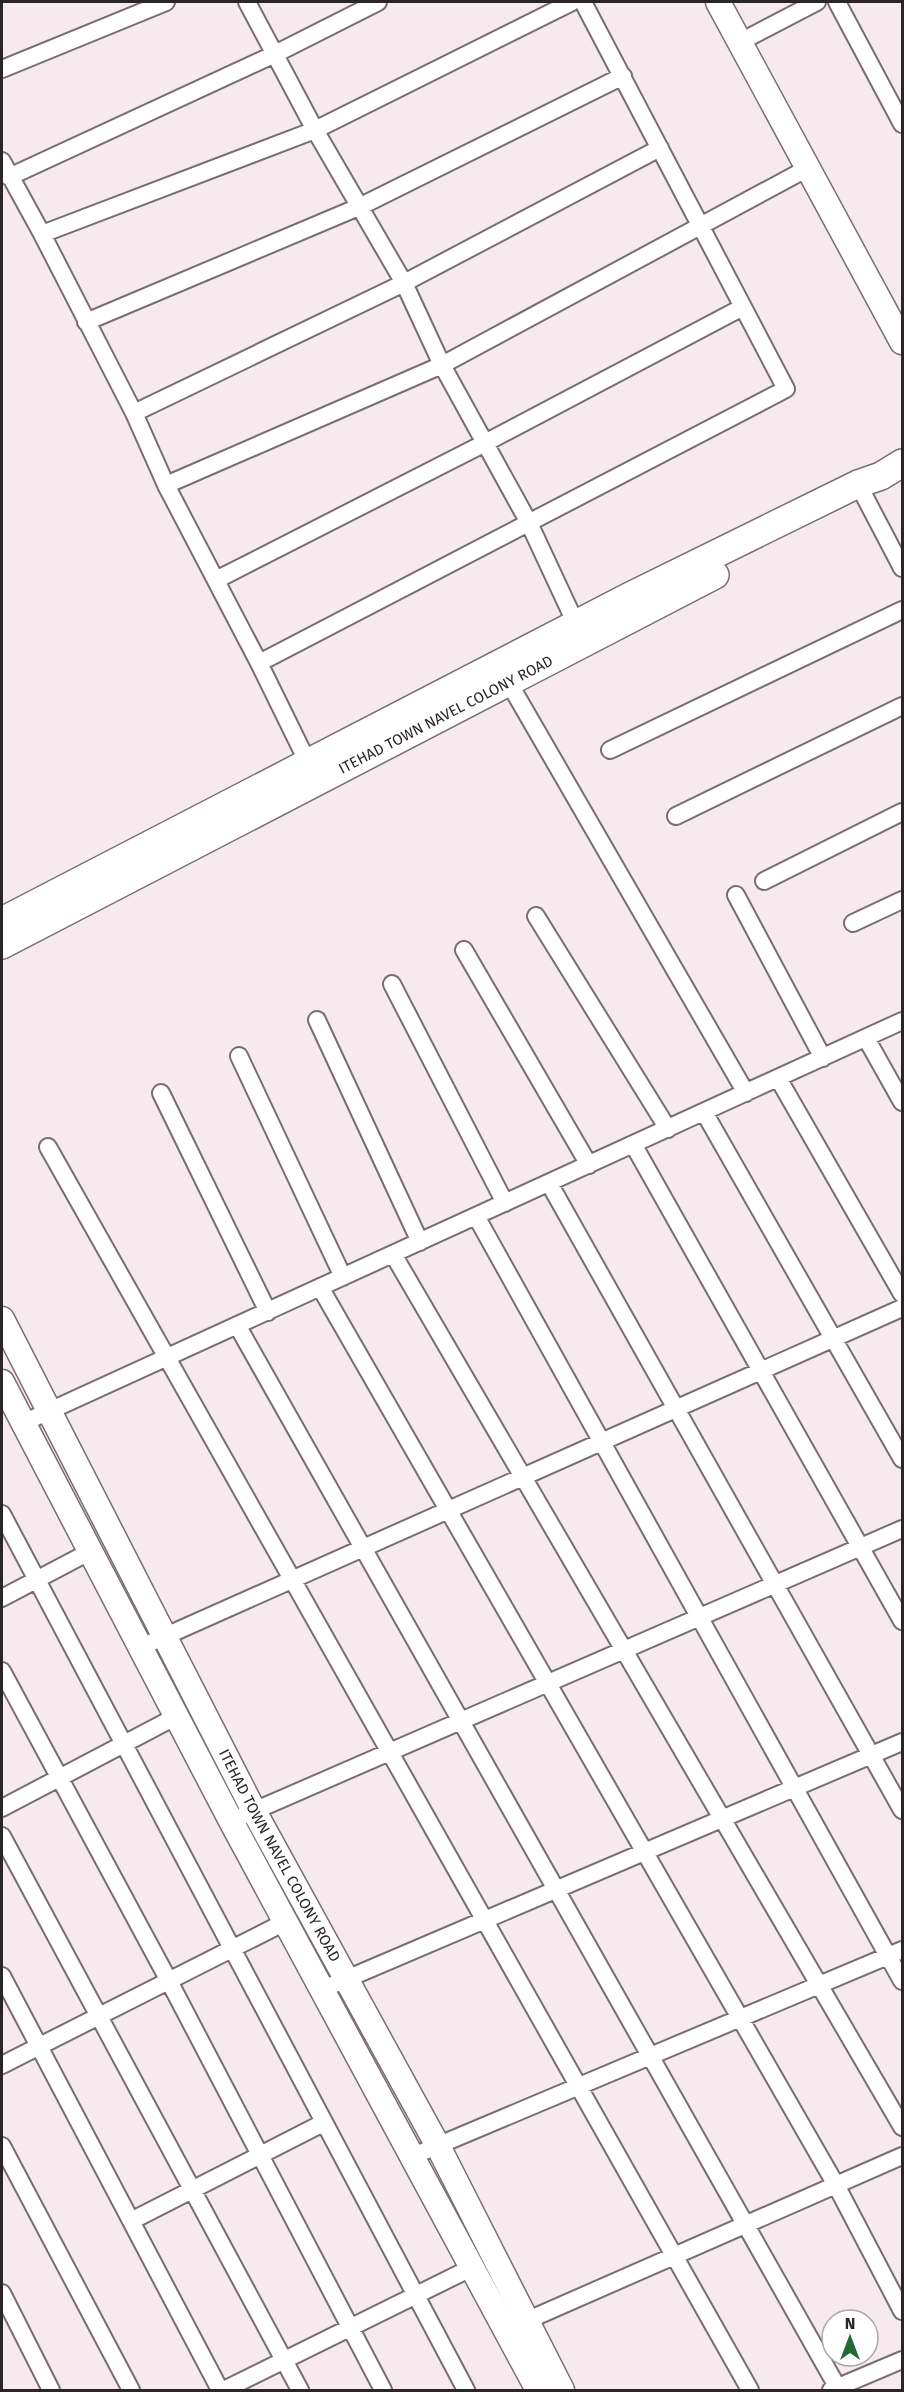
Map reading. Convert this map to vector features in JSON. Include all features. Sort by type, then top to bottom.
[{"type":"main road","name":"ITEHAD TOWN NAVEL COLONY ROAD","points":[[503,673],[576,624],[877,480]]},
{"type":"main road","name":"ITEHAD TOWN NAVEL COLONY ROAD","points":[[2,945],[313,773],[877,480]]},
{"type":"main road","name":"ITEHAD TOWN NAVEL COLONY ROAD","points":[[2,921],[313,773]]},
{"type":"street","points":[[2,69],[166,2]]},
{"type":"street","points":[[247,2],[315,130],[404,283],[442,365],[529,523],[576,624]]},
{"type":"street","points":[[313,773],[259,663],[166,485],[134,413],[42,234],[5,169],[275,54],[378,2]]},
{"type":"street","points":[[42,234],[315,130],[572,2]]},
{"type":"street","points":[[259,663],[786,388],[584,2]]},
{"type":"street","points":[[718,2],[901,336]]},
{"type":"street","points":[[740,42],[817,2]]},
{"type":"street","points":[[837,2],[903,124]]},
{"type":"street","points":[[86,322],[360,206],[623,76]]},
{"type":"street","points":[[134,413],[404,283],[660,148]]},
{"type":"street","points":[[166,485],[442,365],[808,168]]},
{"type":"street","points":[[216,580],[485,443],[743,307]]},
{"type":"street","points":[[877,480],[903,568]]},
{"type":"street","points":[[610,750],[903,610]]},
{"type":"street","points":[[503,673],[746,1093]]},
{"type":"street","points":[[676,816],[903,706]]},
{"type":"street","points":[[764,881],[903,812]]},
{"type":"street","points":[[736,895],[823,1058]]},
{"type":"street","points":[[853,923],[903,900]]},
{"type":"street","points":[[536,916],[668,1129]]},
{"type":"street","points":[[464,950],[589,1165]]},
{"type":"street","points":[[392,984],[506,1203]]},
{"type":"street","points":[[317,1020],[420,1242]]},
{"type":"street","points":[[23,1423],[903,1022]]},
{"type":"street","points":[[866,1038],[903,1102]]},
{"type":"street","points":[[239,1056],[343,1277]]},
{"type":"street","points":[[778,1078],[903,1294]]},
{"type":"street","points":[[161,1093],[268,1312]]},
{"type":"street","points":[[704,1112],[903,1459]]},
{"type":"street","points":[[633,1144],[903,1621]]},
{"type":"street","points":[[48,1147],[750,2391]]},
{"type":"street","points":[[549,1183],[903,1810]]},
{"type":"street","points":[[476,1216],[795,1788],[895,1953],[903,1981]]},
{"type":"street","points":[[393,1254],[903,2127]]},
{"type":"street","points":[[320,1287],[836,2185],[903,2311]]},
{"type":"street","points":[[141,1647],[903,1308]]},
{"type":"street","name":"ITEHAD TOWN NAVEL COLONY ROAD","points":[[2,1319],[255,1811],[438,2146],[516,2325],[538,2391]]},
{"type":"street","points":[[237,1325],[836,2390],[903,2360]]},
{"type":"street","name":"ITEHAD TOWN NAVEL COLONY ROAD","points":[[2,1382],[231,1821],[473,2267],[562,2391]]},
{"type":"street","points":[[2,1514],[466,2391]]},
{"type":"street","points":[[231,1821],[903,1529]]},
{"type":"street","points":[[2,1598],[91,1551]]},
{"type":"street","points":[[2,1671],[169,1981],[383,2391]]},
{"type":"street","points":[[2,1808],[177,1716]]},
{"type":"street","points":[[323,1989],[903,1742]]},
{"type":"street","points":[[2,1836],[300,2391]]},
{"type":"street","points":[[2,2065],[287,1921]]},
{"type":"street","points":[[413,2156],[895,1953]]},
{"type":"street","points":[[2,1976],[222,2391],[473,2267]]},
{"type":"street","points":[[131,2221],[323,2123]]},
{"type":"street","points":[[2,2146],[131,2391]]},
{"type":"street","points":[[516,2325],[903,2156]]},
{"type":"street","points":[[2,2293],[51,2391]]}]
